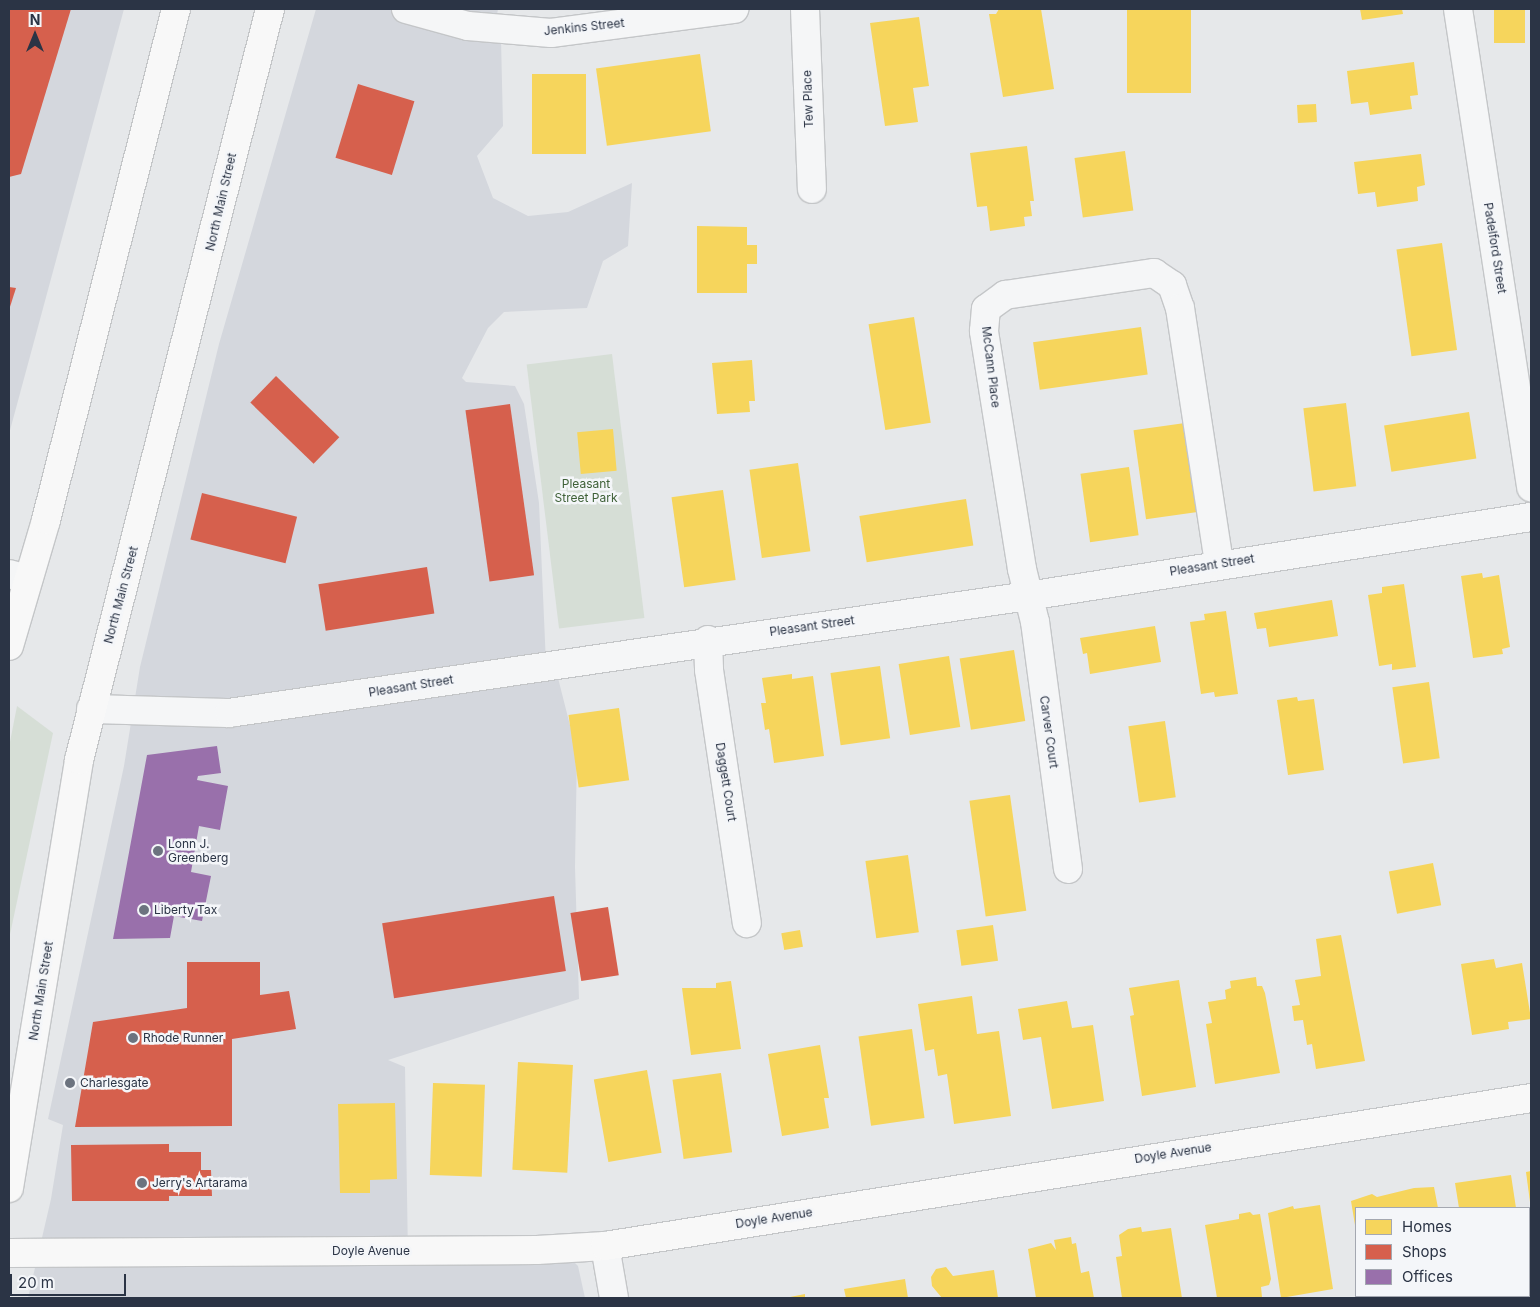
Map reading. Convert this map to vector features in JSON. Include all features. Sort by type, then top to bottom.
[{"type":"main road","points":[[9,646],[18,576],[46,520],[176,9]]},
{"type":"main road","name":"North Main Street","points":[[9,1188],[79,760],[198,301],[270,9]]},
{"type":"main road","name":"Doyle Avenue","points":[[9,1253],[537,1250],[605,1246],[1531,1098]]},
{"type":"street","name":"Jenkins Street","points":[[406,9],[468,26],[550,33],[734,9]]},
{"type":"street","name":"Tew Place","points":[[804,9],[812,189]]},
{"type":"street","name":"Padelford Street","points":[[1458,9],[1531,487]]},
{"type":"street","name":"McCann Place","points":[[1028,596],[984,331],[986,309],[1005,295],[1154,273],[1172,285],[1180,308],[1219,564]]},
{"type":"street","name":"Pleasant Street","points":[[91,709],[229,713],[708,640],[1028,596],[1219,564],[1531,517]]},
{"type":"street","name":"Carver Court","points":[[1028,596],[1034,622],[1068,869]]},
{"type":"street","name":"Daggett Court","points":[[708,640],[709,670],[747,923]]},
{"type":"street","points":[[605,1246],[614,1298]]},
{"type":"shaded area","points":[[9,9],[124,9],[9,434]]},
{"type":"shaded area","points":[[316,9],[498,9],[494,32],[501,39],[503,126],[477,156],[493,198],[528,216],[568,212],[632,183],[628,246],[603,261],[587,308],[504,312],[488,328],[462,378],[466,382],[515,386],[524,404],[539,503],[546,664],[557,674],[577,753],[575,867],[579,999],[388,1060],[405,1067],[408,1257],[569,1257],[578,1266],[585,1298],[28,1298],[51,1199],[63,1125],[48,1119],[124,766],[140,667],[219,344]]},
{"type":"green space","name":"Pleasant Street Park","points":[[612,354],[644,618],[559,628],[527,364]]},
{"type":"green space","points":[[17,706],[53,733],[9,939],[9,747]]},
{"type":"building: Homes","points":[[999,9],[1041,9],[1054,89],[1003,97],[989,14],[996,14]]},
{"type":"building: Homes","points":[[1127,9],[1191,9],[1191,93],[1127,93]]},
{"type":"building: Homes","points":[[1360,9],[1402,9],[1403,14],[1362,20]]},
{"type":"building: Homes","points":[[1494,9],[1525,9],[1525,43],[1494,43]]},
{"type":"building: Homes","points":[[919,17],[929,86],[913,88],[918,122],[885,126],[870,23]]},
{"type":"building: Homes","points":[[700,54],[711,131],[607,146],[596,69]]},
{"type":"building: Homes","points":[[1414,62],[1418,95],[1410,96],[1412,109],[1370,115],[1368,102],[1351,104],[1347,71]]},
{"type":"building: Homes","points":[[532,74],[586,74],[586,154],[532,154]]},
{"type":"building: Homes","points":[[1316,104],[1317,122],[1298,123],[1297,105]]},
{"type":"building: Homes","points":[[1027,146],[1034,201],[1030,201],[1032,216],[1024,217],[1025,226],[990,231],[987,206],[977,207],[970,153]]},
{"type":"building: Homes","points":[[1125,151],[1133,210],[1083,218],[1074,158]]},
{"type":"building: Homes","points":[[1421,154],[1425,185],[1417,187],[1418,201],[1377,207],[1375,192],[1358,194],[1354,162]]},
{"type":"building: Homes","points":[[697,226],[747,227],[747,245],[757,245],[757,264],[747,264],[747,293],[697,293]]},
{"type":"building: Homes","points":[[1442,243],[1457,350],[1411,356],[1396,249]]},
{"type":"building: Homes","points":[[914,317],[931,423],[885,430],[869,324]]},
{"type":"building: Homes","points":[[1141,327],[1148,375],[1040,390],[1033,342]]},
{"type":"building: Homes","points":[[752,360],[755,401],[749,401],[750,412],[717,414],[712,363]]},
{"type":"building: Homes","points":[[1346,403],[1356,486],[1314,492],[1303,408]]},
{"type":"building: Homes","points":[[1469,412],[1476,458],[1391,472],[1384,425]]},
{"type":"building: Homes","points":[[1185,423],[1198,512],[1146,519],[1134,430]]},
{"type":"building: Homes","points":[[613,429],[617,471],[581,474],[577,432]]},
{"type":"building: Homes","points":[[798,463],[810,551],[762,558],[749,470]]},
{"type":"building: Homes","points":[[1129,467],[1139,535],[1090,542],[1080,474]]},
{"type":"building: Homes","points":[[723,490],[736,580],[684,587],[672,497]]},
{"type":"building: Homes","points":[[966,499],[973,545],[867,562],[859,516]]},
{"type":"building: Homes","points":[[1482,573],[1483,578],[1499,575],[1510,647],[1502,649],[1503,654],[1473,658],[1461,576]]},
{"type":"building: Homes","points":[[1404,584],[1416,667],[1392,670],[1392,664],[1379,666],[1368,595],[1382,593],[1382,587]]},
{"type":"building: Homes","points":[[1332,600],[1338,636],[1269,647],[1266,628],[1257,629],[1254,613]]},
{"type":"building: Homes","points":[[1226,611],[1238,694],[1215,697],[1214,692],[1201,694],[1190,622],[1205,620],[1204,614]]},
{"type":"building: Homes","points":[[1155,626],[1161,662],[1090,674],[1087,653],[1083,654],[1080,638]]},
{"type":"building: Homes","points":[[1014,650],[1025,721],[971,730],[960,659]]},
{"type":"building: Homes","points":[[949,656],[960,727],[910,735],[899,664]]},
{"type":"building: Homes","points":[[880,666],[890,738],[841,745],[830,673]]},
{"type":"building: Homes","points":[[792,674],[792,679],[813,676],[824,756],[774,763],[769,729],[765,730],[761,703],[766,703],[762,678]]},
{"type":"building: Homes","points":[[1429,682],[1440,758],[1403,763],[1392,687]]},
{"type":"building: Homes","points":[[1297,697],[1298,701],[1314,699],[1324,770],[1288,775],[1277,700]]},
{"type":"building: Homes","points":[[619,708],[629,780],[579,787],[568,715]]},
{"type":"building: Homes","points":[[1165,721],[1176,797],[1139,802],[1128,726]]},
{"type":"building: Homes","points":[[1010,795],[1026,911],[986,917],[969,801]]},
{"type":"building: Homes","points":[[908,855],[919,932],[876,938],[865,861]]},
{"type":"building: Homes","points":[[1433,863],[1441,905],[1397,914],[1389,872]]},
{"type":"building: Homes","points":[[993,925],[998,961],[961,966],[956,930]]},
{"type":"building: Homes","points":[[800,930],[803,947],[784,950],[781,933]]},
{"type":"building: Homes","points":[[1341,935],[1365,1061],[1316,1069],[1312,1044],[1307,1045],[1303,1020],[1294,1021],[1292,1006],[1300,1005],[1295,980],[1321,976],[1316,939]]},
{"type":"building: Homes","points":[[1494,959],[1496,968],[1522,963],[1531,1019],[1508,1022],[1509,1029],[1472,1035],[1461,964]]},
{"type":"building: Homes","points":[[1256,977],[1257,986],[1262,986],[1265,993],[1280,1073],[1215,1084],[1206,1024],[1212,1023],[1208,1002],[1226,999],[1225,990],[1231,988],[1230,981]]},
{"type":"building: Homes","points":[[1179,980],[1196,1087],[1142,1096],[1130,1016],[1134,1015],[1129,988]]},
{"type":"building: Homes","points":[[731,981],[741,1049],[691,1055],[682,988],[716,988],[716,983]]},
{"type":"building: Homes","points":[[972,996],[977,1034],[999,1031],[1011,1116],[954,1124],[947,1074],[938,1076],[934,1049],[925,1051],[918,1004]]},
{"type":"building: Homes","points":[[1067,1001],[1072,1028],[1093,1025],[1104,1101],[1052,1109],[1041,1037],[1023,1040],[1018,1009]]},
{"type":"building: Homes","points":[[912,1029],[925,1118],[871,1126],[859,1037]]},
{"type":"building: Homes","points":[[820,1045],[829,1098],[824,1098],[829,1128],[782,1136],[768,1054]]},
{"type":"building: Homes","points":[[518,1062],[573,1065],[567,1173],[512,1170]]},
{"type":"building: Homes","points":[[647,1070],[662,1153],[608,1162],[594,1079]]},
{"type":"building: Homes","points":[[721,1073],[732,1152],[684,1159],[672,1080]]},
{"type":"building: Homes","points":[[433,1083],[485,1085],[482,1177],[430,1175]]},
{"type":"building: Homes","points":[[395,1103],[397,1179],[370,1180],[370,1193],[340,1193],[338,1104]]},
{"type":"building: Homes","points":[[1531,1171],[1531,1202],[1530,1202],[1526,1172]]},
{"type":"building: Homes","points":[[1511,1175],[1516,1207],[1459,1207],[1455,1183]]},
{"type":"building: Homes","points":[[1434,1187],[1438,1207],[1355,1207],[1355,1225],[1351,1201],[1372,1194],[1377,1197],[1414,1188]]},
{"type":"building: Homes","points":[[1320,1205],[1333,1289],[1281,1298],[1268,1213],[1293,1206],[1294,1209]]},
{"type":"building: Homes","points":[[1250,1212],[1253,1215],[1260,1214],[1271,1279],[1269,1285],[1261,1287],[1262,1297],[1269,1298],[1217,1298],[1205,1225],[1239,1219],[1239,1214]]},
{"type":"building: Homes","points":[[1141,1227],[1142,1232],[1171,1228],[1182,1298],[1122,1298],[1116,1257],[1122,1256],[1119,1235],[1128,1229]]},
{"type":"building: Homes","points":[[1071,1237],[1072,1244],[1076,1243],[1081,1273],[1089,1271],[1094,1298],[1036,1298],[1028,1249],[1051,1243],[1056,1250],[1054,1240]]},
{"type":"building: Homes","points":[[946,1267],[953,1276],[994,1270],[998,1298],[942,1298],[932,1286],[931,1277],[936,1269]]},
{"type":"building: Homes","points":[[905,1279],[908,1298],[846,1298],[844,1289]]},
{"type":"building: Homes","points":[[805,1294],[805,1298],[790,1298],[790,1297]]},
{"type":"building: Shops","points":[[9,9],[71,9],[21,174],[9,177]]},
{"type":"building: Shops","points":[[358,84],[414,101],[392,175],[335,158]]},
{"type":"building: Shops","points":[[9,287],[16,288],[9,310]]},
{"type":"building: Shops","points":[[276,376],[339,437],[314,464],[250,403]]},
{"type":"building: Shops","points":[[510,404],[534,575],[490,582],[465,410]]},
{"type":"building: Shops","points":[[202,493],[297,517],[285,563],[190,540]]},
{"type":"building: Shops","points":[[427,567],[434,613],[326,631],[318,584]]},
{"type":"building: Shops","points":[[554,896],[566,971],[394,998],[382,923]]},
{"type":"building: Shops","points":[[608,907],[619,975],[581,981],[570,913]]},
{"type":"building: Shops","points":[[187,962],[260,962],[260,995],[289,991],[296,1029],[232,1039],[232,1126],[75,1127],[93,1022],[187,1008]]},
{"type":"building: Shops","name":"Jerry's Artarama","points":[[169,1144],[169,1152],[201,1152],[201,1170],[211,1170],[212,1196],[169,1196],[169,1201],[72,1201],[71,1145]]},
{"type":"building: Offices","points":[[217,746],[221,773],[198,776],[197,780],[228,786],[220,830],[199,826],[191,872],[211,876],[202,921],[174,916],[170,938],[113,939],[147,755]]},
{"type":"place","name":"Lonn J. Greenberg","points":[[158,851]]},
{"type":"place","name":"Liberty Tax","points":[[144,910]]},
{"type":"place","name":"Rhode Runner","points":[[133,1038]]},
{"type":"place","name":"Charlesgate","points":[[70,1083]]},
{"type":"place","name":"Jerry's Artarama","points":[[142,1183]]}]
